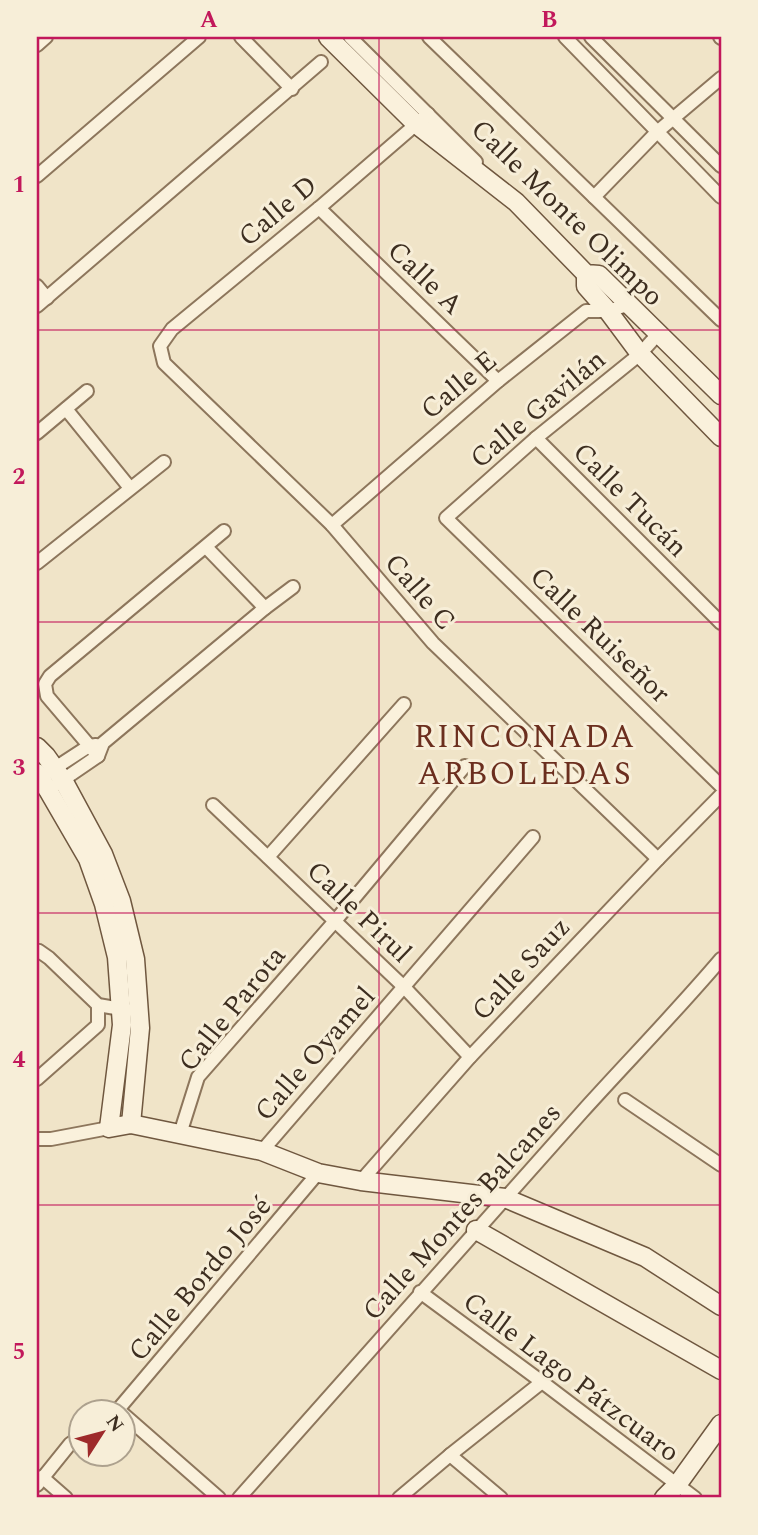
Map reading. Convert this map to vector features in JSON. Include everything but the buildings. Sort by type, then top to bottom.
[{"type":"main road","name":"Calle Monte Olimpo","points":[[328,37],[366,63],[422,119],[516,202],[586,274],[599,275],[721,395]]},
{"type":"main road","points":[[586,274],[586,286],[640,354],[721,437]]},
{"type":"main road","points":[[37,747],[49,778],[103,854],[121,901],[135,959],[131,1018],[131,1124]]},
{"type":"main road","points":[[131,1018],[109,1128],[131,1124],[262,1151],[318,1173],[362,1181],[505,1198],[645,1257],[721,1306]]},
{"type":"main road","points":[[476,1230],[721,1370]]},
{"type":"main road","points":[[664,1498],[677,1485],[721,1424]]},
{"type":"street","points":[[37,45],[46,37]]},
{"type":"street","points":[[37,176],[200,37]]},
{"type":"street","points":[[241,37],[292,89]]},
{"type":"street","points":[[350,37],[366,63]]},
{"type":"street","points":[[430,37],[721,320]]},
{"type":"street","points":[[565,37],[721,197]]},
{"type":"street","points":[[591,37],[721,166]]},
{"type":"street","points":[[37,286],[42,302],[321,62]]},
{"type":"street","points":[[594,197],[657,132],[721,78]]},
{"type":"street","name":"Calle D","points":[[160,346],[172,329],[422,119]]},
{"type":"street","name":"Calle A","points":[[319,208],[498,381]]},
{"type":"street","name":"Calle E","points":[[332,524],[498,381],[586,311],[608,311],[627,304]]},
{"type":"street","name":"Calle Gavilán","points":[[446,518],[536,438],[640,354],[658,334]]},
{"type":"street","name":"Calle C","points":[[160,346],[164,363],[332,524],[433,643],[657,859]]},
{"type":"street","points":[[37,433],[87,391]]},
{"type":"street","points":[[66,409],[130,488]]},
{"type":"street","name":"Calle Tucán","points":[[536,438],[721,623]]},
{"type":"street","points":[[37,563],[164,462]]},
{"type":"street","name":"Calle Ruiseñor","points":[[446,518],[721,786]]},
{"type":"street","points":[[94,751],[47,696],[45,684],[50,676],[225,531]]},
{"type":"street","points":[[206,547],[265,608]]},
{"type":"street","points":[[49,778],[94,751],[293,587]]},
{"type":"street","points":[[268,857],[404,704]]},
{"type":"street","name":"Calle Parota","points":[[180,1134],[198,1077],[335,922],[465,766]]},
{"type":"street","name":"Calle Sauz","points":[[362,1181],[470,1057],[721,795]]},
{"type":"street","name":"Calle Pirul","points":[[214,805],[404,986],[470,1057]]},
{"type":"street","name":"Calle Oyamel","points":[[262,1151],[533,837]]},
{"type":"street","points":[[37,953],[40,951],[49,958],[98,1005],[131,1018]]},
{"type":"street","name":"Calle Montes Balcanes","points":[[239,1498],[420,1292],[721,959]]},
{"type":"street","points":[[98,1005],[98,1025]]},
{"type":"street","points":[[37,1079],[98,1025],[131,1018]]},
{"type":"street","points":[[625,1100],[721,1166]]},
{"type":"street","points":[[37,1139],[51,1139],[109,1128]]},
{"type":"street","name":"Calle Bordo José","points":[[132,1398],[318,1173]]},
{"type":"street","name":"Calle Lago Pátzcuaro","points":[[420,1292],[695,1498]]},
{"type":"street","points":[[399,1498],[542,1382]]},
{"type":"street","points":[[136,1426],[219,1498]]},
{"type":"street","points":[[66,1449],[39,1481],[66,1498]]},
{"type":"street","points":[[450,1455],[501,1498]]},
{"type":"district","name":"RINCONADA ARBOLEDAS","points":[[525,754]]}]
